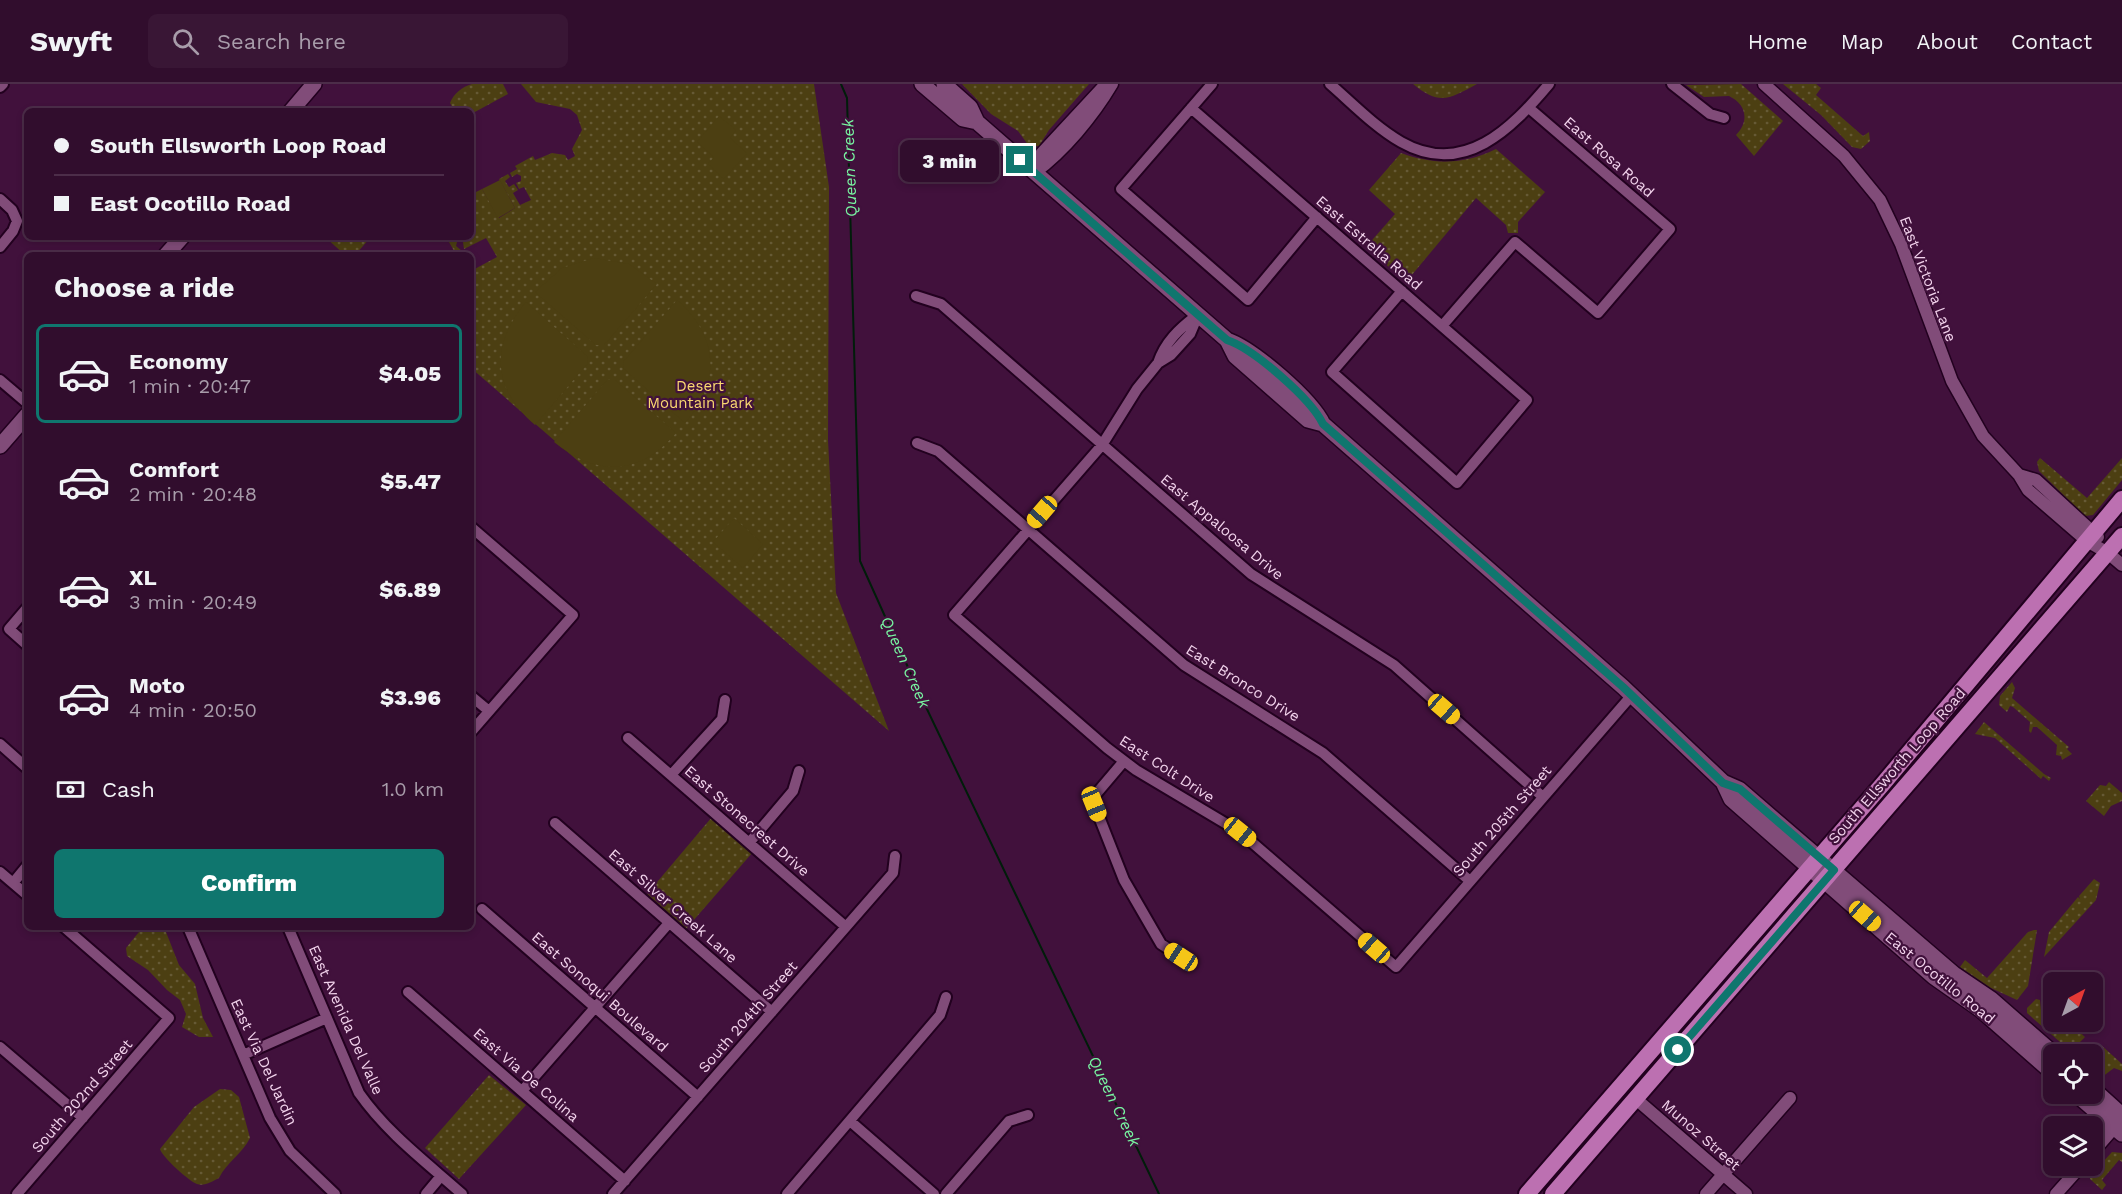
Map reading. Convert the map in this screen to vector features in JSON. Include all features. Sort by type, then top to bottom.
[{"type":"main road","points":[[294,108],[314,84]]},
{"type":"main road","name":"East Ocotillo Road","points":[[922,84],[963,119],[977,122]]},
{"type":"main road","name":"East Ocotillo Road","points":[[944,84],[970,107],[977,122],[1227,340],[1235,356],[1308,420],[1323,424],[1632,695],[1723,783],[1731,799],[1954,974],[1991,999],[2043,1044]]},
{"type":"main road","points":[[169,252],[179,240]]},
{"type":"main road","points":[[0,446],[24,418]]},
{"type":"main road","name":"South Ellsworth Loop Road","points":[[1527,1194],[1814,863],[2122,499]]},
{"type":"main road","name":"South Ellsworth Loop Road","points":[[1553,1194],[2122,536]]},
{"type":"main road","name":"East Ocotillo Road","points":[[1830,876],[1941,983],[1981,1010],[2043,1064]]},
{"type":"main road","points":[[1621,1086],[1636,1099]]},
{"type":"main road","points":[[2103,1102],[2120,1124]]},
{"type":"main road","points":[[2091,1104],[2120,1124]]},
{"type":"street","points":[[1034,173],[1041,154],[1106,84]]},
{"type":"street","points":[[1034,173],[1058,152],[1104,97],[1112,84]]},
{"type":"street","points":[[1212,84],[1120,189],[1248,300],[1317,217]]},
{"type":"street","points":[[1330,84],[1403,143],[1442,154],[1486,144],[1502,134],[1529,108],[1549,84]]},
{"type":"street","points":[[1672,84],[1710,114],[1724,118]]},
{"type":"street","name":"East Victoria Lane","points":[[1764,84],[1844,156],[1872,189],[1901,244],[1952,381],[1983,436],[2019,475],[2028,490],[2091,537],[2122,565]]},
{"type":"street","name":"East Estrella Road","points":[[1191,108],[1317,217],[1402,291],[1527,400],[1457,483],[1332,372],[1402,291]]},
{"type":"street","name":"East Rosa Road","points":[[1442,326],[1515,242],[1598,313],[1670,229],[1529,108]]},
{"type":"street","points":[[0,200],[12,210],[17,221],[13,231],[0,247]]},
{"type":"street","name":"East Appaloosa Drive","points":[[916,296],[941,304],[1251,574],[1394,665],[1543,797]]},
{"type":"street","points":[[1028,529],[1102,445],[1137,389],[1158,363],[1171,355],[1190,334],[1198,315]]},
{"type":"street","points":[[0,380],[24,401]]},
{"type":"street","name":"East Bronco Drive","points":[[916,443],[938,451],[1184,666],[1323,753],[1470,881]]},
{"type":"street","points":[[474,529],[573,615],[474,728]]},
{"type":"street","name":"East Colt Drive","points":[[1028,529],[954,615],[1124,761],[1240,832],[1396,967]]},
{"type":"street","points":[[24,612],[9,629],[24,642]]},
{"type":"street","name":"South 205th Street","points":[[1396,967],[1632,695]]},
{"type":"street","points":[[474,698],[489,711]]},
{"type":"street","points":[[671,776],[722,719],[725,700]]},
{"type":"street","name":"East Stonecrest Drive","points":[[628,738],[846,927]]},
{"type":"street","points":[[0,744],[24,765]]},
{"type":"street","points":[[1124,761],[1096,794],[1094,804],[1124,880],[1161,944],[1181,957]]},
{"type":"street","points":[[749,843],[794,791],[798,771]]},
{"type":"street","name":"East Silver Creek Lane","points":[[555,824],[772,1012]]},
{"type":"street","name":"South 204th Street","points":[[614,1194],[893,873],[895,856]]},
{"type":"street","points":[[13,883],[24,870]]},
{"type":"street","points":[[0,872],[24,892]]},
{"type":"street","name":"East Sonoqui Boulevard","points":[[482,909],[698,1097]]},
{"type":"street","points":[[522,1091],[669,923]]},
{"type":"street","name":"South 202nd Street","points":[[17,1194],[169,1018],[67,930]]},
{"type":"street","name":"East Via Del Jardin","points":[[189,930],[270,1118],[290,1151],[335,1194]]},
{"type":"street","name":"East Avenida Del Valle","points":[[289,930],[360,1093],[373,1114],[462,1194]]},
{"type":"street","name":"East Via De Colina","points":[[408,992],[625,1181]]},
{"type":"street","points":[[787,1194],[940,1015],[946,997]]},
{"type":"street","points":[[243,1055],[327,1018]]},
{"type":"street","points":[[0,1047],[82,1118]]},
{"type":"street","points":[[1706,1194],[1790,1098]]},
{"type":"street","name":"Munoz Street","points":[[1636,1099],[1746,1194]]},
{"type":"street","points":[[946,1194],[1009,1121],[1028,1115]]},
{"type":"street","points":[[850,1121],[934,1194]]},
{"type":"street","points":[[2103,1142],[2120,1124]]},
{"type":"street","points":[[426,1194],[441,1176]]},
{"type":"street","points":[[2056,1194],[2072,1176]]},
{"type":"green space","points":[[472,84],[503,84],[508,94],[474,112],[474,108],[453,108],[450,103],[462,89]]},
{"type":"green space","name":"Desert Mountain Park","points":[[521,84],[814,84],[829,187],[828,440],[836,593],[889,731],[474,371],[474,269],[497,257],[486,238],[464,249],[463,242],[457,242],[456,246],[462,251],[460,252],[455,252],[448,240],[474,240],[474,189],[476,192],[482,189],[499,218],[515,208],[499,179],[508,174],[510,177],[505,181],[509,187],[514,184],[518,190],[513,193],[520,205],[531,200],[524,187],[519,189],[516,183],[521,181],[521,176],[517,174],[512,177],[510,173],[517,169],[515,166],[533,156],[535,160],[552,153],[565,155],[568,160],[575,156],[572,149],[582,130],[577,115],[570,109],[536,102]]},
{"type":"green space","points":[[962,84],[1089,84],[1049,130],[1039,146],[1029,146],[1018,131],[991,114]]},
{"type":"green space","points":[[1413,84],[1477,84],[1452,96],[1438,98]]},
{"type":"green space","points":[[1741,84],[1783,121],[1754,156],[1736,135],[1743,124],[1744,113],[1735,99],[1729,96],[1704,97],[1686,85]]},
{"type":"green space","points":[[1783,84],[1816,84],[1821,88],[1816,95],[1863,136],[1869,132],[1870,141],[1861,149],[1852,147],[1821,115]]},
{"type":"green space","points":[[719,116],[736,130],[730,138],[747,153],[724,179],[708,164],[714,157],[697,142]]},
{"type":"green space","points":[[1496,149],[1545,192],[1518,222],[1518,233],[1508,233],[1506,225],[1476,198],[1406,282],[1366,247],[1395,214],[1369,190],[1401,153],[1425,160],[1449,162],[1472,158]]},
{"type":"green space","points":[[500,180],[515,208],[498,218],[482,189]]},
{"type":"green space","points":[[328,240],[368,240],[358,252],[342,252]]},
{"type":"green space","points":[[594,258],[629,264],[657,284],[604,345],[596,345],[535,292],[562,268]]},
{"type":"green space","points":[[677,300],[691,314],[701,329],[710,360],[705,391],[685,423],[624,369],[623,362]]},
{"type":"green space","points":[[526,302],[587,356],[588,363],[535,425],[510,396],[501,366],[506,334]]},
{"type":"green space","points":[[607,380],[615,380],[676,433],[662,447],[633,464],[617,467],[602,466],[570,453],[554,442]]},
{"type":"green space","points":[[2040,458],[2087,498],[2122,458],[2122,480],[2093,515],[2085,516],[2039,471],[2037,462]]},
{"type":"green space","points":[[734,518],[763,544],[743,568],[713,542]]},
{"type":"green space","points":[[2012,682],[2015,688],[2012,698],[2069,747],[2067,749],[2072,754],[2062,760],[2061,756],[2056,755],[2057,745],[2037,727],[2033,727],[2031,733],[2029,731],[2030,722],[2013,707],[2010,706],[2007,712],[1999,705],[2000,696]]},
{"type":"green space","points":[[1984,722],[2051,778],[2049,781],[2043,776],[2041,779],[1995,738],[1975,734]]},
{"type":"green space","points":[[2109,782],[2122,793],[2122,801],[2111,806],[2104,816],[2086,801],[2100,785],[2106,786]]},
{"type":"green space","points":[[712,817],[753,852],[686,929],[647,894]]},
{"type":"green space","points":[[2094,879],[2100,883],[2096,900],[2044,957],[2049,932],[2078,897],[2080,899],[2079,896]]},
{"type":"green space","points":[[141,930],[165,930],[179,965],[195,984],[203,1018],[213,1037],[199,1037],[182,1027],[186,1014],[180,1000],[148,970],[127,956],[126,948]]},
{"type":"green space","points":[[2037,930],[2028,986],[2017,1000],[1991,988],[1960,967],[1965,960],[1987,978],[2028,932]]},
{"type":"green space","points":[[2036,999],[2040,1000],[2041,1010],[2043,1010],[2043,1027],[2027,1013],[2027,1008]]},
{"type":"green space","points":[[2049,1032],[2080,1032],[2085,1037],[2079,1043],[2062,1044]]},
{"type":"green space","points":[[2103,1047],[2122,1064],[2122,1071],[2114,1068],[2103,1076]]},
{"type":"green space","points":[[489,1075],[526,1105],[459,1179],[425,1148]]},
{"type":"green space","points":[[220,1089],[231,1090],[239,1097],[250,1138],[219,1178],[200,1185],[177,1169],[160,1149],[194,1107]]},
{"type":"green space","points":[[2112,1152],[2122,1153],[2122,1162],[2119,1160],[2102,1180],[2106,1185],[2102,1190],[2090,1179],[2090,1176],[2103,1176],[2103,1162]]},
{"type":"waterway","name":"Queen Creek","points":[[841,84],[847,98],[860,561],[925,705],[1159,1194]]},
{"type":"route","points":[[1020,160],[1227,340],[1243,345],[1315,408],[1323,424],[1623,687],[1723,783],[1740,789],[1834,870],[1678,1050]]}]
